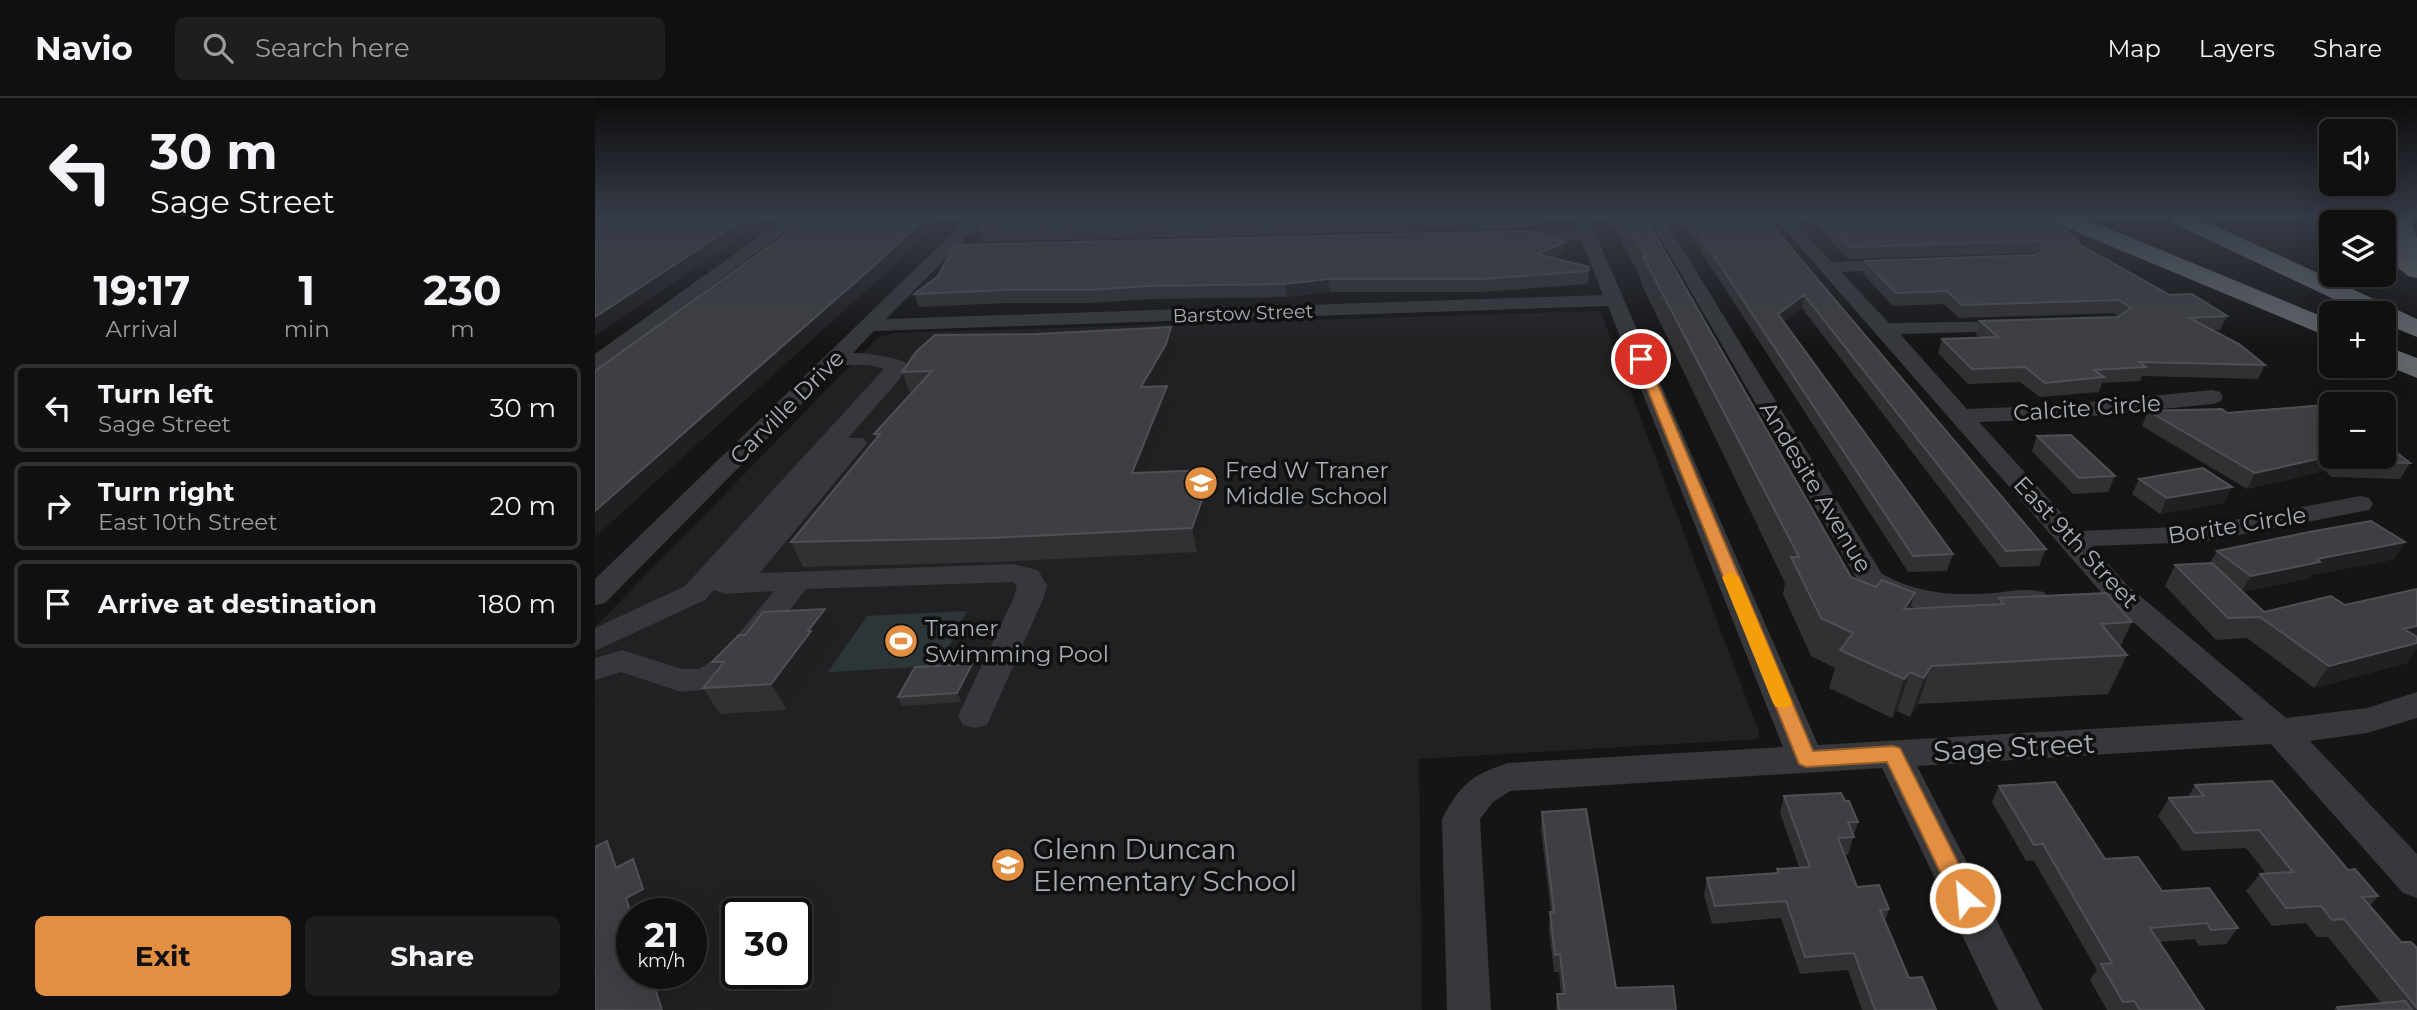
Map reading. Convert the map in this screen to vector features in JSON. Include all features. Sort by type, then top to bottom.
[{"type":"highway","points":[[2161,260],[2319,325]]},
{"type":"highway","points":[[2246,260],[2325,301]]},
{"type":"highway","points":[[2260,260],[2417,329]]},
{"type":"highway","points":[[2403,260],[2417,271]]},
{"type":"highway","points":[[2396,337],[2417,347]]},
{"type":"highway","points":[[2396,359],[2417,369]]},
{"type":"street","points":[[595,364],[739,260]]},
{"type":"street","name":"Carville Drive","points":[[595,596],[935,260]]},
{"type":"street","points":[[1599,260],[1806,759]]},
{"type":"street","name":"Andesite Avenue","points":[[1680,260],[1871,580],[1896,595],[1934,605],[2117,592]]},
{"type":"street","name":"East 9th Street","points":[[1820,260],[2117,592],[2279,732],[2417,881]]},
{"type":"street","points":[[1827,267],[1921,264]]},
{"type":"street","name":"Barstow Street","points":[[869,325],[936,333],[1141,317],[1616,300]]},
{"type":"street","points":[[1113,338],[1133,328],[1141,317]]},
{"type":"street","points":[[1884,329],[2032,324]]},
{"type":"street","points":[[835,359],[869,359],[897,365]]},
{"type":"street","points":[[734,583],[891,401],[900,371],[897,365]]},
{"type":"street","points":[[695,593],[891,375],[897,365]]},
{"type":"street","name":"Calcite Circle","points":[[1961,416],[2062,412],[2212,397]]},
{"type":"street","name":"Borite Circle","points":[[2071,539],[2203,534],[2360,504]]},
{"type":"street","points":[[595,641],[695,593],[734,583],[1013,573],[1028,576],[1032,586],[1029,597],[975,716]]},
{"type":"street","points":[[595,669],[622,660],[681,681],[706,680],[732,663],[799,580]]},
{"type":"street","name":"Sage Street","points":[[1469,1010],[1461,819],[1469,801],[1484,786],[1509,777],[2279,732],[2356,723],[2403,711],[2417,704]]},
{"type":"street","points":[[1893,754],[2021,1010]]},
{"type":"shaded area","name":"Fred W Traner Middle School","points":[[1597,311],[1601,313],[1759,732],[1759,739],[1419,759],[1422,1010],[595,1010],[595,627],[877,338],[894,333]]},
{"type":"shaded area","name":"Traner Swimming Pool","points":[[967,611],[939,666],[828,672],[867,616]]},
{"type":"building","points":[[595,260],[682,260],[595,317]]},
{"type":"building","points":[[751,260],[881,260],[595,511],[595,371]]},
{"type":"building","points":[[947,260],[1559,260],[1589,267],[1588,271],[1481,279],[1328,279],[1285,284],[914,294],[938,276]]},
{"type":"building","points":[[1645,260],[1669,260],[1851,577],[1876,587],[1882,580],[1915,593],[1904,609],[2003,604],[1999,598],[2106,593],[2132,622],[2101,624],[2127,655],[1931,666],[1924,678],[1910,672],[1904,679],[1840,650],[1853,633],[1821,618],[1791,557],[1799,557]]},
{"type":"building","points":[[1716,260],[1801,260],[2046,549],[2006,551],[1804,295],[1778,314],[1953,554],[1913,556]]},
{"type":"building","points":[[2106,260],[2170,295],[2192,294],[2227,316],[2189,318],[2239,344],[2265,365],[2139,362],[2146,367],[2094,370],[2104,377],[2045,383],[2025,367],[1972,369],[1942,339],[1998,337],[1980,321],[2118,317],[2131,308],[2118,300],[1962,305],[1947,291],[1896,293],[1865,261]]},
{"type":"building","points":[[1171,327],[1166,344],[1141,387],[1167,386],[1132,473],[1209,470],[1192,528],[989,538],[791,542],[880,434],[874,434],[932,371],[902,372],[916,352],[935,335],[1036,334]]},
{"type":"building","points":[[2319,405],[2319,459],[2255,473],[2148,411],[2222,409],[2227,413]]},
{"type":"building","points":[[2071,435],[2115,476],[2079,478],[2037,436]]},
{"type":"building","points":[[2396,452],[2410,463],[2396,463]]},
{"type":"building","points":[[2203,468],[2232,487],[2167,498],[2139,479]]},
{"type":"building","points":[[2371,521],[2405,542],[2317,559],[2320,562],[2251,576],[2217,551],[2309,532]]},
{"type":"building","points":[[2212,563],[2264,612],[2331,596],[2345,605],[2417,589],[2417,626],[2404,629],[2417,637],[2417,643],[2329,666],[2260,617],[2228,618],[2175,565]]},
{"type":"building","points":[[825,609],[771,684],[703,688],[724,662],[712,662],[739,635],[745,635],[763,612]]},
{"type":"building","points":[[972,664],[957,693],[898,697],[915,667]]},
{"type":"building","points":[[2272,781],[2348,870],[2355,869],[2378,896],[2362,897],[2401,942],[2411,942],[2417,948],[2417,1008],[2344,919],[2332,920],[2321,906],[2286,908],[2260,874],[2293,872],[2259,830],[2195,833],[2169,798],[2204,796],[2195,785]]},
{"type":"building","points":[[2055,782],[2105,859],[2138,857],[2162,891],[2209,888],[2238,928],[2211,930],[2207,923],[2150,928],[2204,1010],[2140,1010],[2134,1001],[2123,1002],[2101,964],[2112,963],[2043,844],[2034,845],[1999,786]]},
{"type":"building","points":[[1841,793],[1845,801],[1849,801],[1858,822],[1848,822],[1854,837],[1838,838],[1857,887],[1879,885],[1889,909],[1880,910],[1909,978],[1922,977],[1936,1010],[1875,1010],[1854,953],[1805,957],[1786,901],[1715,906],[1707,878],[1779,873],[1777,869],[1810,867],[1784,796]]},
{"type":"building","points":[[1586,809],[1616,988],[1673,986],[1676,1010],[1559,1010],[1557,994],[1565,994],[1560,954],[1555,955],[1550,912],[1554,912],[1542,812]]},
{"type":"building","points":[[607,841],[616,868],[633,859],[643,889],[626,898],[616,898],[616,989],[655,989],[662,1010],[595,1010],[595,847]]},
{"type":"building","points":[[2405,1001],[2412,1010],[2339,1010],[2337,1007]]},
{"type":"slow traffic","points":[[1731,577],[1783,703]]},
{"type":"place","name":"Fred W Traner Middle School","points":[[1201,483]]},
{"type":"place","name":"Traner Swimming Pool","points":[[901,641]]},
{"type":"place","name":"Glenn Duncan Elementary School","points":[[1008,865]]},
{"type":"route","points":[[1641,359],[1806,759],[1893,754],[1965,898]]}]
